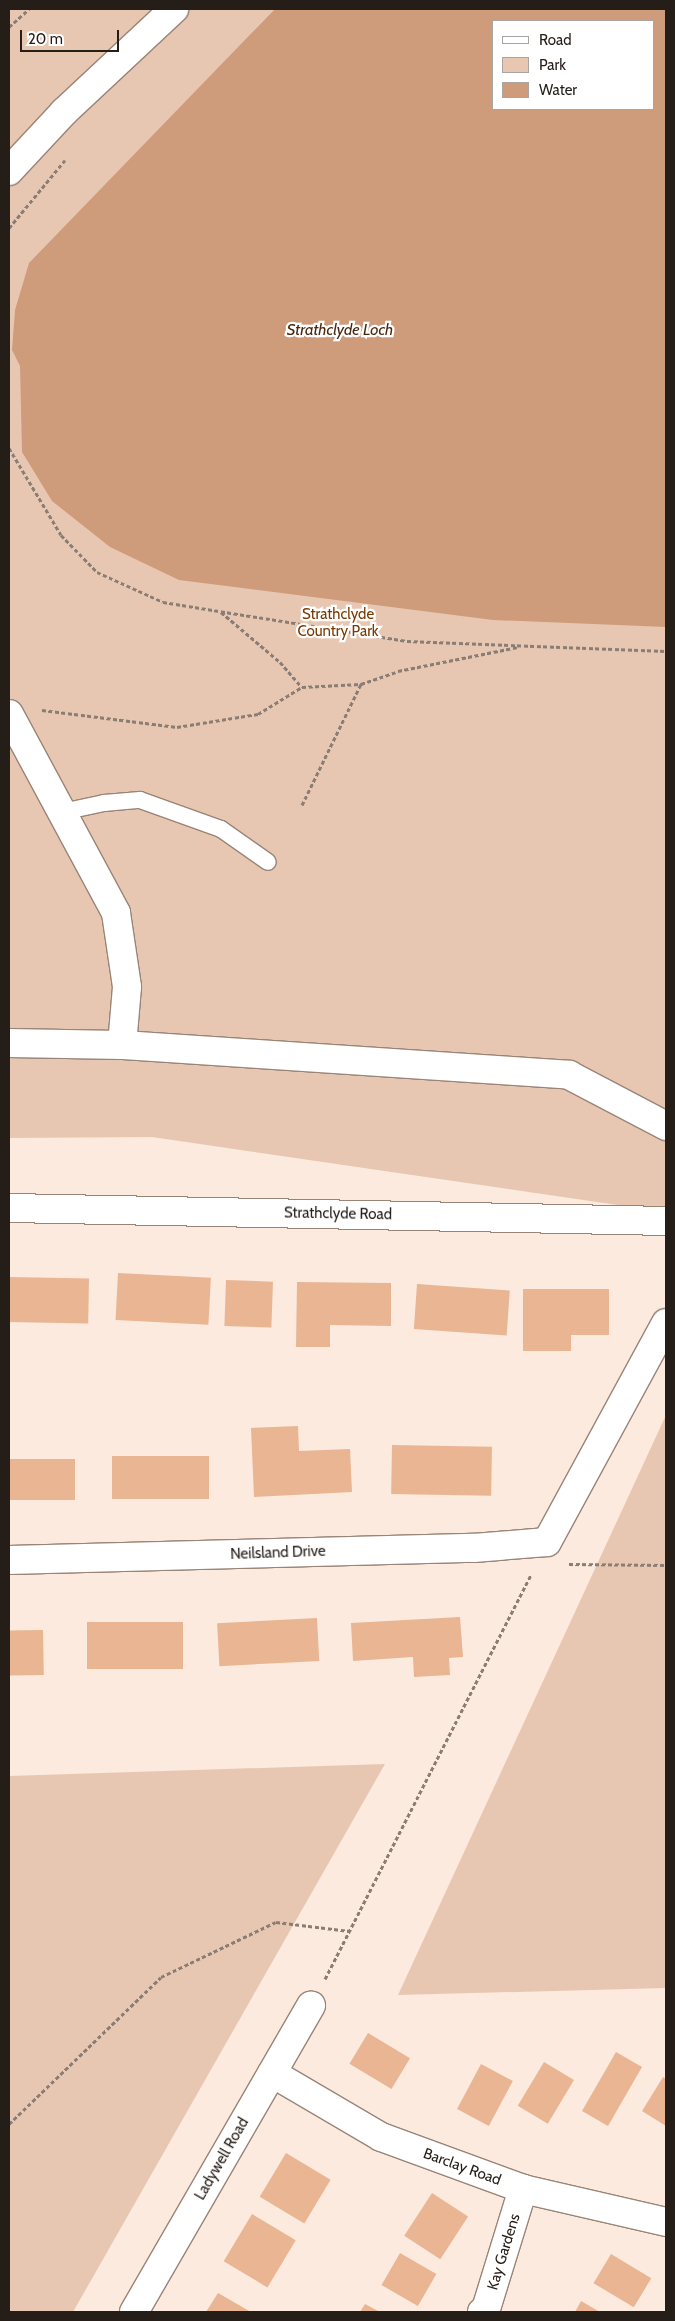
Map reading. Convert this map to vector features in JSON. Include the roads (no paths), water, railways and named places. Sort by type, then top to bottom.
[{"type":"street","points":[[9,171],[64,112],[174,9]]},
{"type":"street","points":[[20,712],[62,812],[116,912],[127,987],[122,1046]]},
{"type":"street","points":[[9,1043],[122,1046],[569,1074],[666,1126]]},
{"type":"street","name":"Strathclyde Road","points":[[9,1208],[666,1221]]},
{"type":"street","name":"Neilsland Drive","points":[[9,1560],[474,1548],[547,1542],[666,1323]]},
{"type":"street","name":"Ladywell Road","points":[[134,2312],[311,2006]]},
{"type":"street","name":"Barclay Road","points":[[272,2073],[381,2138],[523,2190],[666,2222]]},
{"type":"street","name":"Kay Gardens","points":[[482,2312],[486,2309],[523,2190]]},
{"type":"lane","points":[[62,812],[104,803],[140,800],[221,828],[268,862]]},
{"type":"water","name":"Strathclyde Loch","points":[[275,9],[666,9],[666,627],[493,620],[179,580],[110,547],[52,501],[22,452],[20,366],[12,350],[15,310],[29,263]]},
{"type":"park label","name":"Strathclyde Country Park","points":[[338,622]]}]
